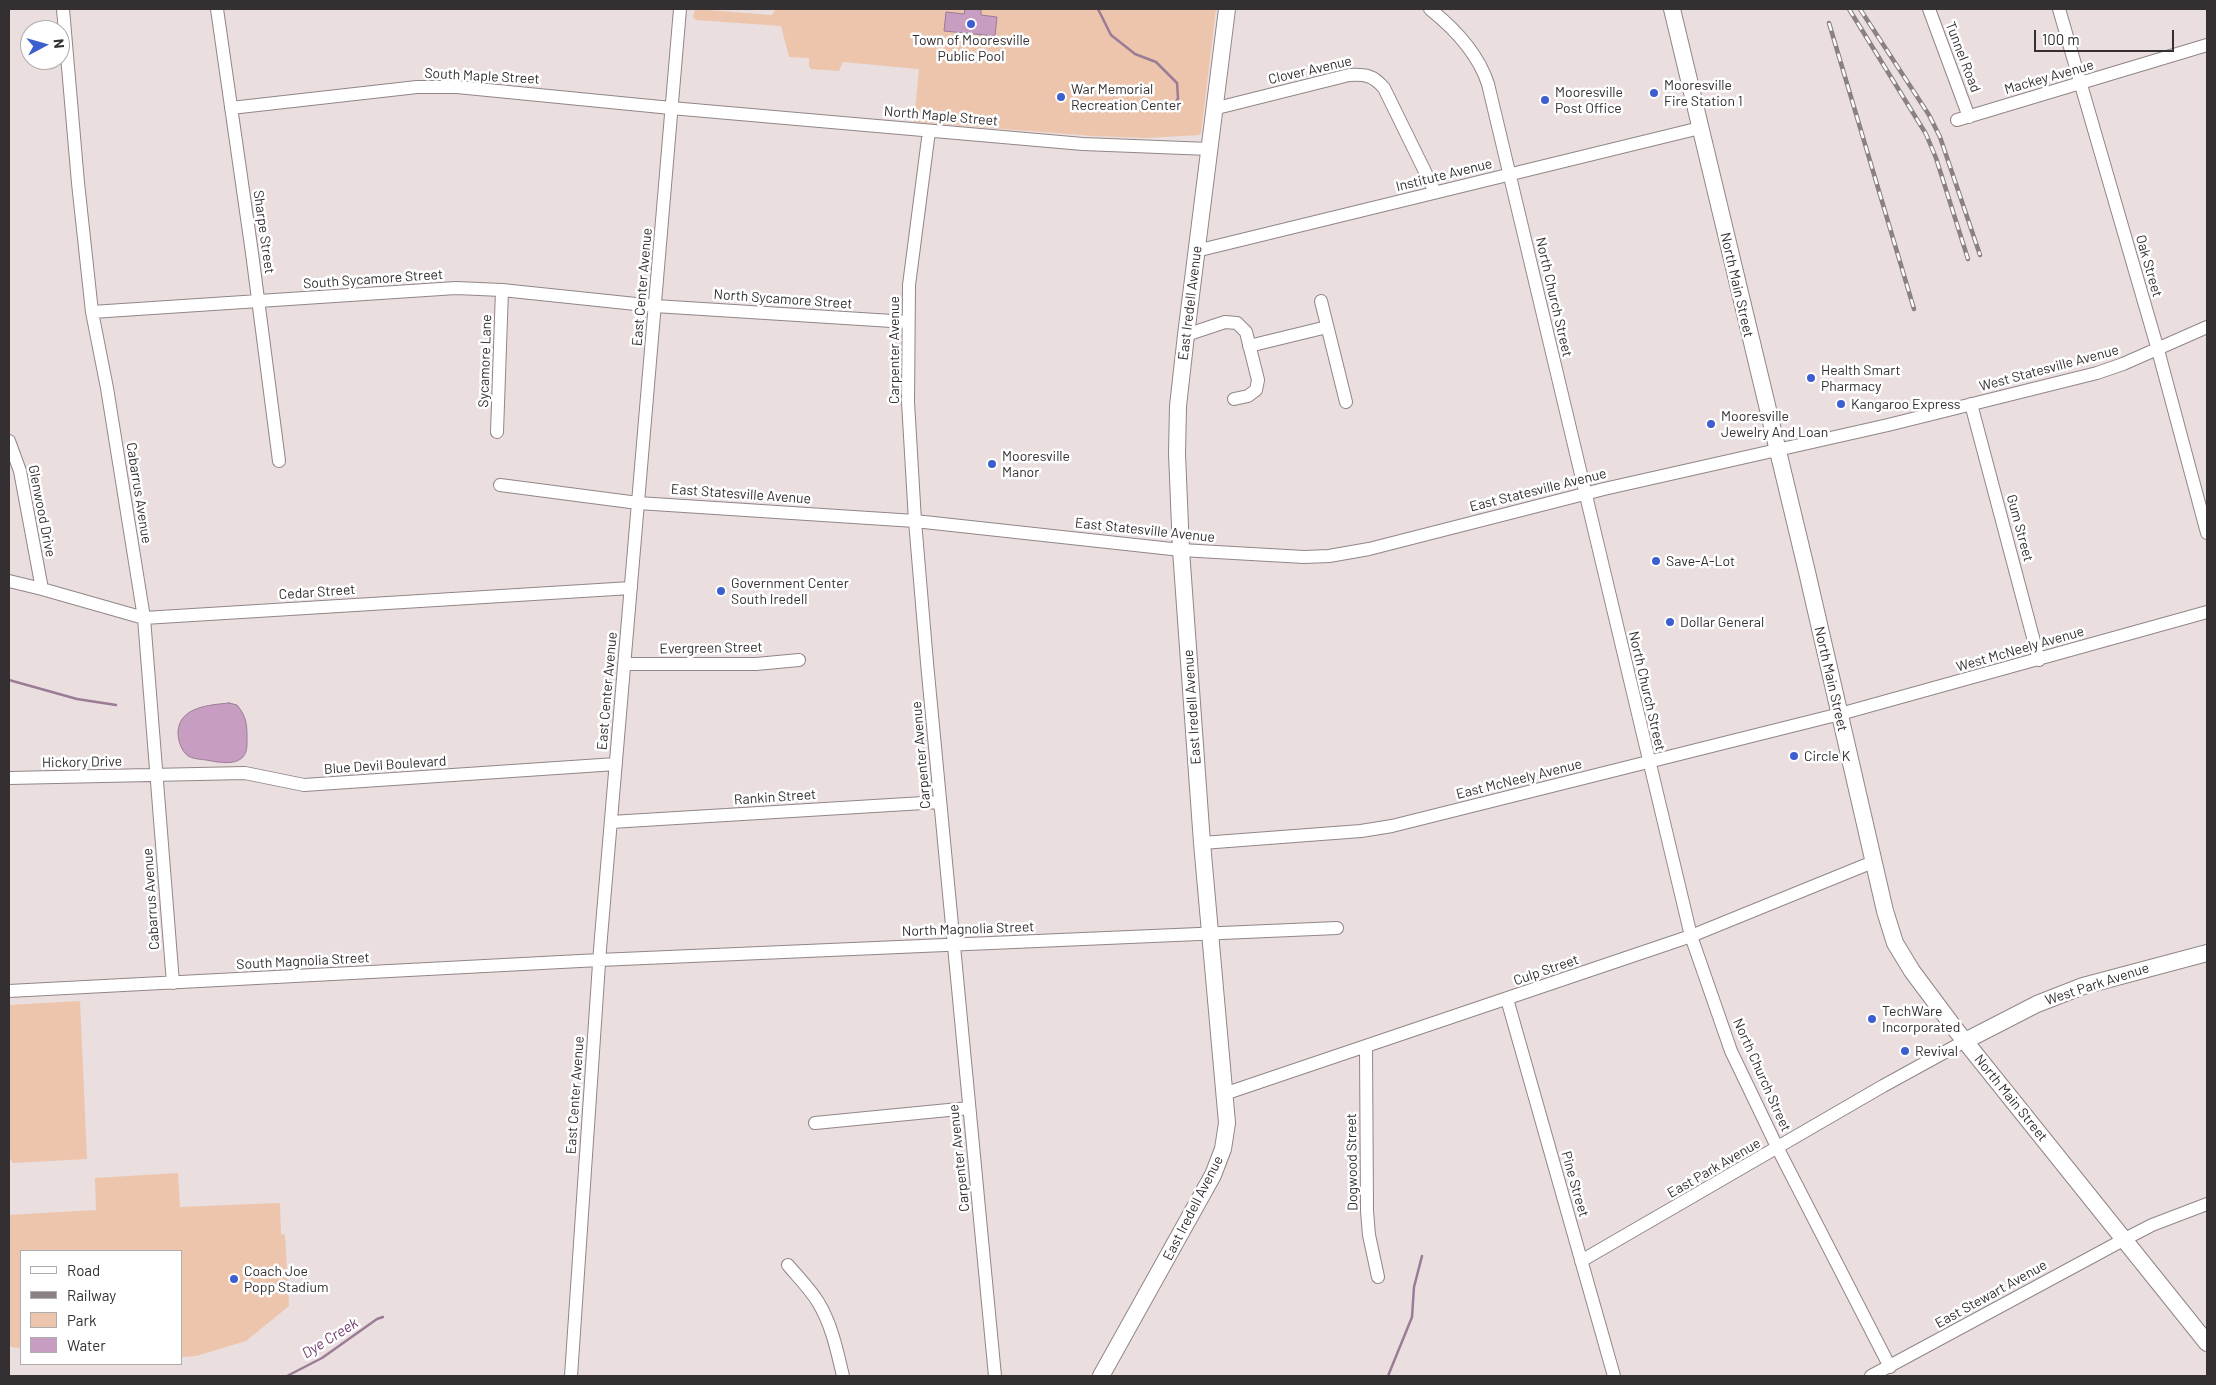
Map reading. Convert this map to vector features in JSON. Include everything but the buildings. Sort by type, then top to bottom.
[{"type":"main road","name":"East Iredell Avenue","points":[[1101,1376],[1213,1175],[1224,1148],[1227,1123],[1202,843],[1180,550],[1178,406],[1208,149],[1227,9]]},
{"type":"main road","name":"North Main Street","points":[[1672,9],[1840,714],[1884,911],[1895,942],[1912,971],[1965,1041],[2207,1342]]},
{"type":"main road","name":"West Park Avenue","points":[[1965,1041],[2037,1004],[2083,986],[2207,953]]},
{"type":"street","name":"Cabarrus Avenue","points":[[64,9],[78,182],[92,312],[107,388],[144,618],[173,983]]},
{"type":"street","name":"Sharpe Street","points":[[217,9],[278,461]]},
{"type":"street","name":"East Center Avenue","points":[[571,1376],[599,960],[680,9]]},
{"type":"street","name":"North Church Street","points":[[1430,9],[1464,42],[1485,76],[1691,936],[1732,1051],[1778,1148],[1890,1367]]},
{"type":"street","name":"Tunnel Road","points":[[1929,9],[1963,118]]},
{"type":"street","name":"Oak Street","points":[[2059,9],[2158,350],[2207,533]]},
{"type":"street","name":"Mackey Avenue","points":[[1963,118],[2207,45]]},
{"type":"street","name":"Clover Avenue","points":[[1213,109],[1349,75],[1366,74],[1376,79],[1384,88],[1435,192]]},
{"type":"street","name":"South Maple Street","points":[[231,108],[417,87],[457,87],[672,108]]},
{"type":"street","name":"North Maple Street","points":[[672,108],[1083,144],[1208,149]]},
{"type":"street","name":"Institute Avenue","points":[[1196,251],[1700,128]]},
{"type":"street","name":"Carpenter Avenue","points":[[929,130],[909,285],[908,402],[915,521],[940,802],[995,1376]]},
{"type":"street","name":"South Sycamore Street","points":[[92,312],[456,288],[502,290],[655,306]]},
{"type":"street","name":"Sycamore Lane","points":[[497,432],[502,290]]},
{"type":"street","points":[[1321,301],[1346,402]]},
{"type":"street","name":"North Sycamore Street","points":[[655,306],[908,322]]},
{"type":"street","points":[[1186,335],[1226,322],[1237,323],[1246,332],[1258,380],[1256,390],[1248,396],[1234,399]]},
{"type":"street","points":[[1249,346],[1328,327]]},
{"type":"street","name":"West Statesville Avenue","points":[[1777,450],[1888,425],[2097,373],[2158,350],[2207,327]]},
{"type":"street","name":"Gum Street","points":[[1971,404],[2039,660]]},
{"type":"street","name":"Glenwood Drive","points":[[9,441],[20,471],[42,589]]},
{"type":"street","name":"East Statesville Avenue","points":[[500,485],[638,502],[915,521],[1180,550],[1304,557],[1330,556],[1369,549],[1585,494],[1777,450]]},
{"type":"street","name":"Cedar Street","points":[[9,581],[144,618],[631,588]]},
{"type":"street","name":"West McNeely Avenue","points":[[1840,714],[2207,612]]},
{"type":"street","name":"Evergreen Street","points":[[625,664],[756,664],[799,660]]},
{"type":"street","name":"East McNeely Avenue","points":[[1202,843],[1361,831],[1392,826],[1840,714]]},
{"type":"street","name":"Blue Devil Boulevard","points":[[157,775],[245,773],[304,785],[616,764]]},
{"type":"street","name":"Hickory Drive","points":[[9,778],[157,775]]},
{"type":"street","name":"Rankin Street","points":[[611,822],[940,802]]},
{"type":"street","name":"Culp Street","points":[[1224,1094],[1691,936],[1874,862]]},
{"type":"street","name":"North Magnolia Street","points":[[599,960],[1337,928]]},
{"type":"street","name":"South Magnolia Street","points":[[9,991],[599,960]]},
{"type":"street","name":"Pine Street","points":[[1507,999],[1614,1376]]},
{"type":"street","name":"East Park Avenue","points":[[1581,1261],[1883,1086],[1965,1041]]},
{"type":"street","name":"Dogwood Street","points":[[1366,1046],[1367,1211],[1369,1235],[1378,1277]]},
{"type":"street","points":[[815,1123],[969,1108]]},
{"type":"street","name":"East Stewart Avenue","points":[[1871,1376],[2125,1238],[2152,1225],[2207,1204]]},
{"type":"street","points":[[788,1265],[817,1300],[826,1316],[843,1376]]},
{"type":"green space","points":[[695,9],[772,15],[776,9],[1216,9],[1201,133],[1199,135],[1147,138],[1093,136],[914,122],[919,69],[843,62],[839,71],[811,69],[809,58],[789,57],[781,26],[696,20],[693,17]]},
{"type":"green space","points":[[80,1001],[87,1159],[13,1163],[9,1158],[9,1005]]},
{"type":"green space","name":"Coach Joe Popp Stadium","points":[[178,1173],[180,1207],[280,1203],[281,1234],[285,1235],[289,1306],[246,1341],[196,1356],[182,1357],[182,1250],[20,1250],[20,1348],[11,1347],[9,1344],[9,1215],[96,1210],[95,1178]]},
{"type":"water","name":"Town of Mooresville Public Pool","points":[[965,9],[981,9],[981,15],[997,17],[995,36],[944,31],[946,12],[964,14]]},
{"type":"water","points":[[229,703],[237,705],[245,719],[247,744],[243,757],[226,763],[194,758],[187,755],[183,751],[178,735],[180,724],[184,717],[189,712],[204,706]]},
{"type":"waterway","points":[[1098,9],[1111,35],[1135,54],[1156,62],[1177,83],[1178,98],[1173,111]]},
{"type":"waterway","points":[[9,680],[77,699],[116,705]]},
{"type":"waterway","points":[[1388,1376],[1412,1317],[1414,1287],[1422,1256]]},
{"type":"waterway","name":"Dye Creek","points":[[287,1376],[322,1358],[377,1319],[383,1317]]},
{"type":"railway","points":[[1849,9],[1926,134],[1936,158],[1968,259]]},
{"type":"railway","points":[[1860,9],[1929,115],[1940,137],[1980,255]]},
{"type":"railway","points":[[1829,23],[1914,309]]},
{"type":"place","name":"Town of Mooresville Public Pool","points":[[971,24]]},
{"type":"place","name":"Mooresville Fire Station 1","points":[[1654,93]]},
{"type":"place","name":"War Memorial Recreation Center","points":[[1061,97]]},
{"type":"place","name":"Mooresville Post Office","points":[[1545,100]]},
{"type":"place","name":"Health Smart Pharmacy","points":[[1811,378]]},
{"type":"place","name":"Kangaroo Express","points":[[1841,404]]},
{"type":"place","name":"Mooresville Jewelry And Loan","points":[[1711,424]]},
{"type":"place","name":"Mooresville Manor","points":[[992,464]]},
{"type":"place","name":"Save-A-Lot","points":[[1656,561]]},
{"type":"place","name":"Government Center South Iredell","points":[[721,591]]},
{"type":"place","name":"Dollar General","points":[[1670,622]]},
{"type":"place","name":"Circle K","points":[[1794,756]]},
{"type":"place","name":"TechWare Incorporated","points":[[1872,1019]]},
{"type":"place","name":"Revival","points":[[1905,1051]]},
{"type":"place","name":"Coach Joe Popp Stadium","points":[[234,1279]]}]
